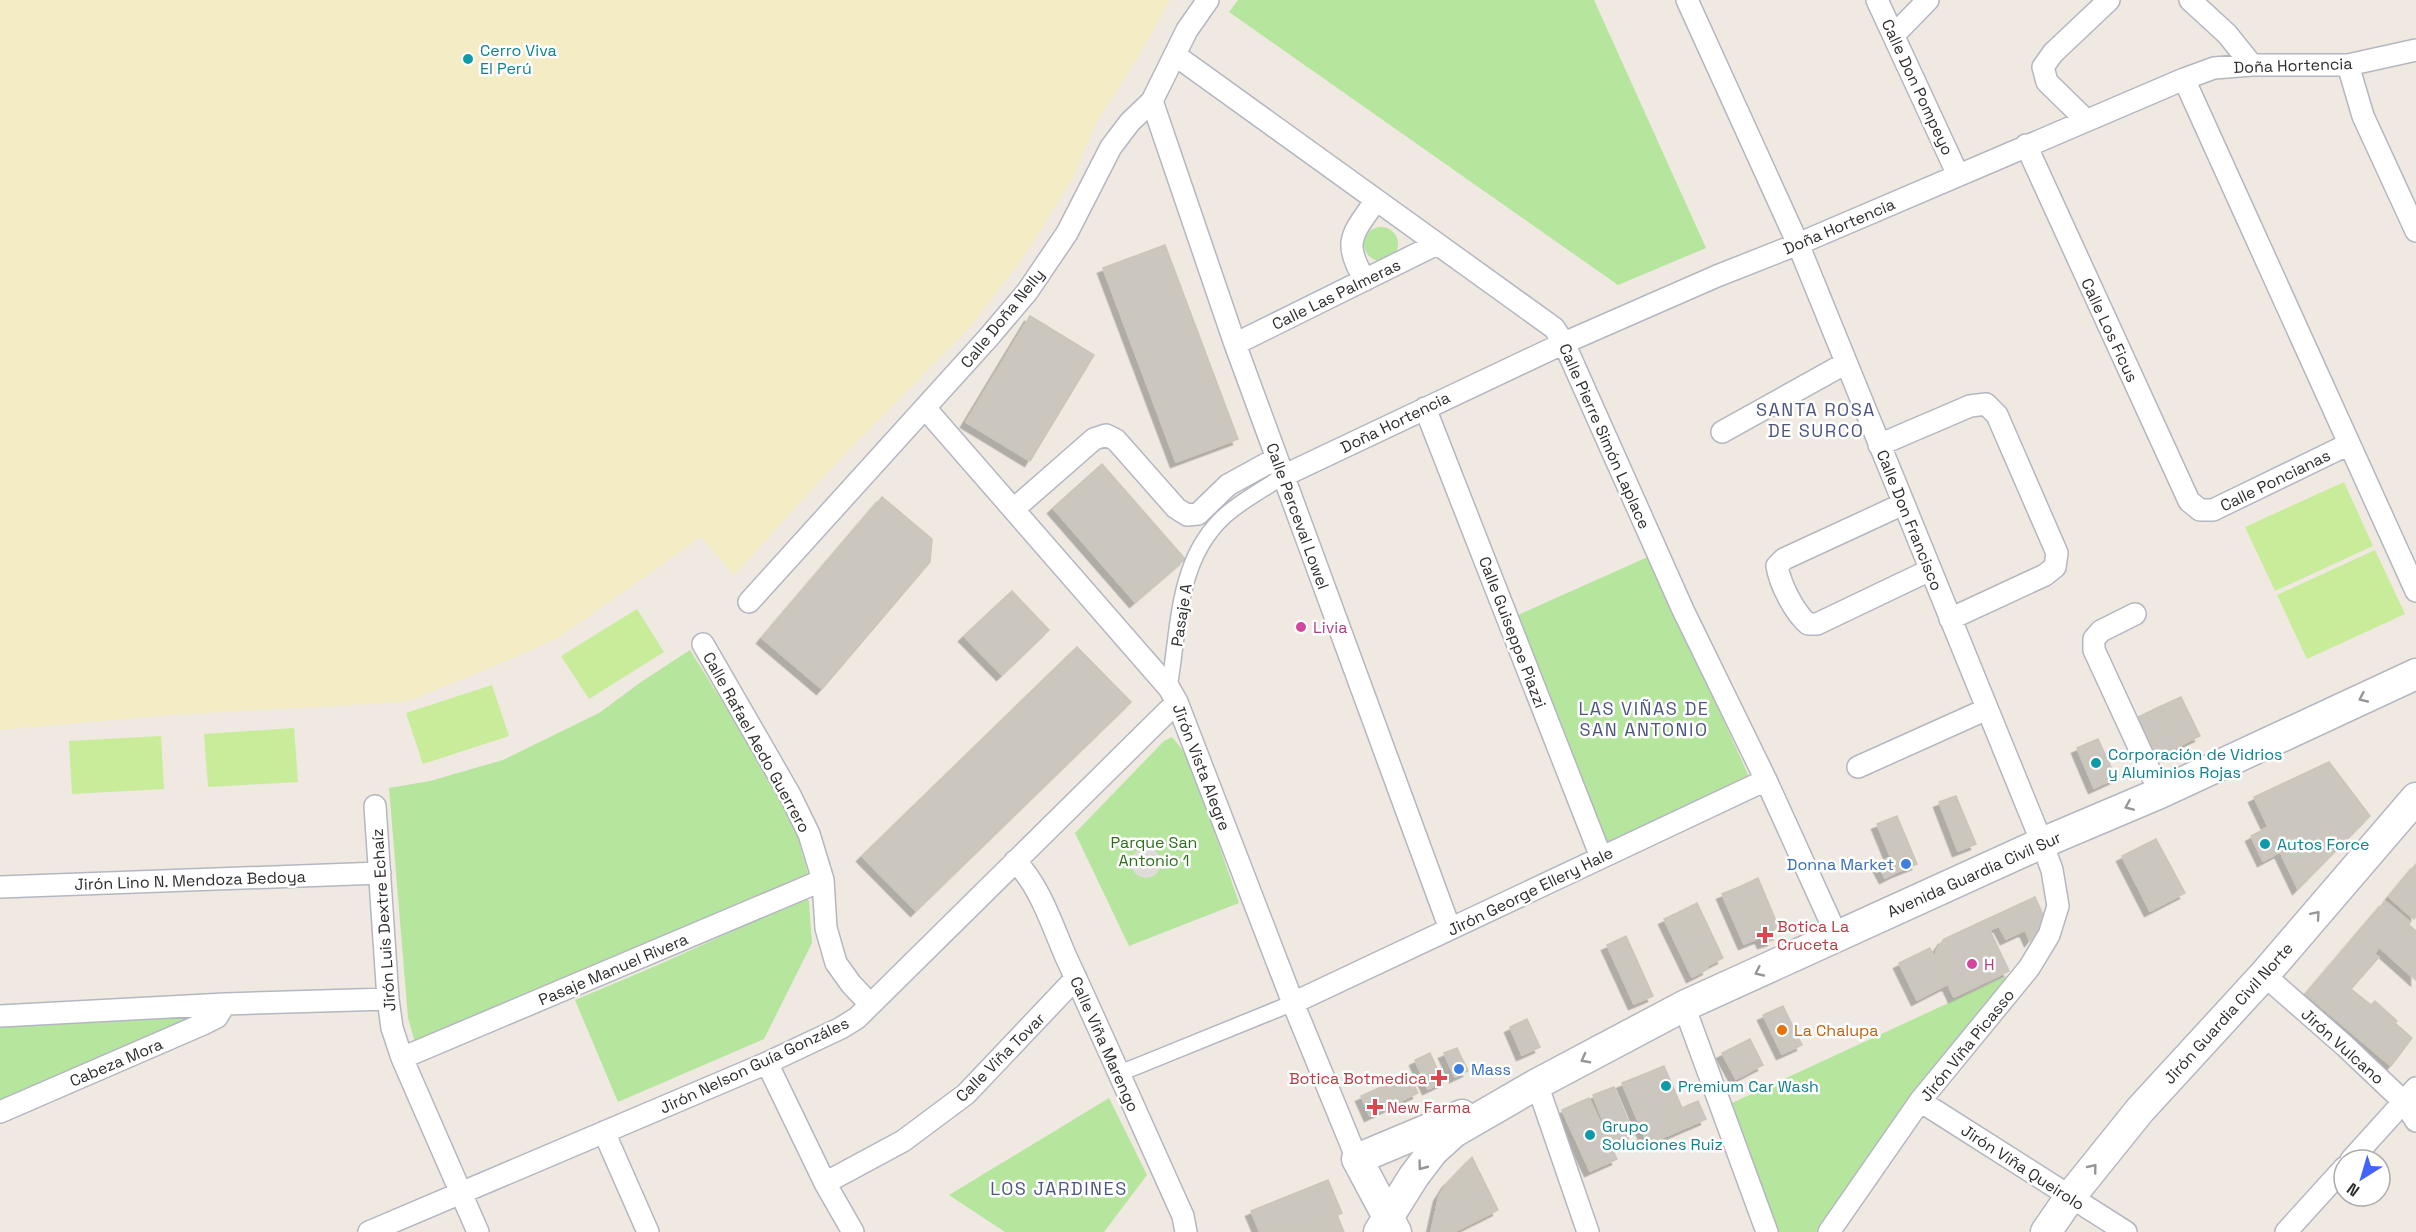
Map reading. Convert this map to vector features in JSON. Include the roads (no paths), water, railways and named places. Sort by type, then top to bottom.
[{"type":"main road","name":"Avenida Guardia Civil Sur","points":[[1388,1227],[1414,1176],[1433,1151],[1454,1132],[1537,1084],[1684,1006],[2042,843],[2160,793],[2416,674]]},
{"type":"main road","name":"Jirón Guardia Civil Norte","points":[[2046,1232],[2070,1197],[2140,1110],[2264,975],[2416,798]]},
{"type":"main road","name":"Avenida Guardia Civil Sur","points":[[1388,1227],[1357,1159],[1537,1084]]},
{"type":"street","name":"Calle Doña Nelly","points":[[749,602],[1027,292],[1067,233],[1111,147],[1130,122],[1152,101],[1188,30],[1208,0]]},
{"type":"street","name":"Calle Don Francisco","points":[[1687,0],[1798,244],[2042,843]]},
{"type":"street","name":"Calle Don Pompeyo","points":[[1877,0],[1958,175]]},
{"type":"street","points":[[1894,35],[1928,0]]},
{"type":"street","points":[[2086,120],[2048,82],[2043,67],[2053,53],[2109,0]]},
{"type":"street","points":[[2190,0],[2227,34],[2252,65]]},
{"type":"street","name":"Doña Hortencia","points":[[1014,509],[1094,439],[1106,435],[1116,440],[1176,508],[1187,515],[1198,514],[1228,485],[1280,467],[1425,408],[1564,343],[1717,276],[1798,244],[2184,79],[2214,69],[2252,65],[2348,64],[2416,50]]},
{"type":"street","name":"Calle Pierre Simón Laplace","points":[[1175,55],[1554,328],[1564,343],[1683,610],[1766,780],[1838,936]]},
{"type":"street","points":[[2348,64],[2363,116],[2416,231]]},
{"type":"street","points":[[2184,79],[2416,591]]},
{"type":"street","name":"Calle Perceval Lowel","points":[[1152,101],[1235,344],[1450,929]]},
{"type":"street","name":"Calle Los Ficus","points":[[2026,145],[2189,501],[2200,510]]},
{"type":"street","points":[[1365,280],[1353,262],[1351,249],[1353,233],[1376,200]]},
{"type":"street","name":"Calle Las Palmeras","points":[[1235,344],[1437,244]]},
{"type":"street","points":[[1722,432],[1846,363]]},
{"type":"street","points":[[1880,445],[1970,406],[1986,404],[1997,415],[2057,553],[2055,567],[2045,575],[1950,619]]},
{"type":"street","name":"Jirón Vista Alegre","points":[[925,408],[1173,695],[1293,1003],[1357,1159]]},
{"type":"street","name":"Calle Guiseppe Piazzi","points":[[1425,408],[1601,857]]},
{"type":"street","name":"Calle Poncianas","points":[[2200,510],[2213,510],[2349,444]]},
{"type":"street","name":"Pasaje A","points":[[1173,695],[1179,606],[1185,581],[1199,549],[1231,510],[1280,467]]},
{"type":"street","points":[[1903,504],[1784,559],[1778,566],[1779,574],[1800,617],[1808,624],[1817,624],[1930,570]]},
{"type":"street","points":[[2135,614],[2101,631],[2094,639],[2094,650],[2160,793]]},
{"type":"street","name":"Calle Rafael Aedo Guerrero","points":[[703,644],[790,795],[809,834],[823,880],[826,928],[836,963],[851,984],[870,1004]]},
{"type":"street","name":"Jirón Nelson Guía Gonzáles","points":[[369,1232],[767,1063],[841,1028],[857,1017],[1015,861],[1173,695]]},
{"type":"street","points":[[1858,767],[1987,709]]},
{"type":"street","name":"Jirón George Ellery Hale","points":[[1293,1003],[1766,780]]},
{"type":"street","name":"Jirón Luis Dextre Echaíz","points":[[375,806],[392,1028],[402,1058],[478,1232]]},
{"type":"street","name":"Jirón Viña Picasso","points":[[1828,1232],[1920,1101],[2029,969],[2049,935],[2058,906],[2052,870],[2042,843]]},
{"type":"street","name":"Calle Viña Marengo","points":[[1015,861],[1026,872],[1034,887],[1076,978],[1183,1216],[1186,1232]]},
{"type":"street","name":"Jirón Lino N. Mendoza Bedoya","points":[[0,887],[380,873]]},
{"type":"street","name":"Pasaje Manuel Rivera","points":[[402,1058],[823,880]]},
{"type":"street","name":"Jirón Vulcano","points":[[2264,975],[2345,1046],[2410,1095],[2416,1121]]},
{"type":"street","name":"Calle Viña Tovar","points":[[825,1183],[903,1141],[966,1094],[1076,978]]},
{"type":"street","points":[[0,1016],[225,1004],[388,999]]},
{"type":"street","points":[[1118,1074],[1293,1003]]},
{"type":"street","name":"Cabeza Mora","points":[[0,1112],[203,1024],[217,1017],[225,1004]]},
{"type":"street","points":[[1684,1006],[1767,1232]]},
{"type":"street","points":[[767,1063],[825,1183],[853,1232]]},
{"type":"street","points":[[1537,1084],[1588,1232]]},
{"type":"street","points":[[2362,1148],[2410,1095]]},
{"type":"street","name":"Jirón Viña Queirolo","points":[[1920,1101],[2126,1232]]},
{"type":"street","points":[[604,1132],[648,1232]]},
{"type":"street","points":[[2286,1232],[2332,1181]]},
{"type":"place","name":"Cerro Viva El Perú","points":[[468,59]]},
{"type":"place","name":"Livia","points":[[1301,627]]},
{"type":"place","name":"Corporación de Vidrios y Aluminios Rojas","points":[[2096,763]]},
{"type":"place","name":"Autos Force","points":[[2265,844]]},
{"type":"place","name":"Donna Market","points":[[1906,864]]},
{"type":"place","name":"Botica La Cruceta","points":[[1765,935]]},
{"type":"place","name":"H","points":[[1972,964]]},
{"type":"place","name":"La Chalupa","points":[[1782,1030]]},
{"type":"place","name":"Mass","points":[[1459,1069]]},
{"type":"place","name":"Botica Botmedica","points":[[1439,1078]]},
{"type":"place","name":"Premium Car Wash","points":[[1666,1086]]},
{"type":"place","name":"New Farma","points":[[1375,1107]]},
{"type":"place","name":"Grupo Soluciones Ruiz","points":[[1590,1135]]},
{"type":"district","name":"SANTA ROSA DE SURCO","points":[[1816,420]]},
{"type":"district","name":"LAS VIÑAS DE SAN ANTONIO","points":[[1644,719]]},
{"type":"district","name":"LOS JARDINES","points":[[1059,1189]]},
{"type":"park label","name":"Parque San Antonio 1","points":[[1154,851]]}]
